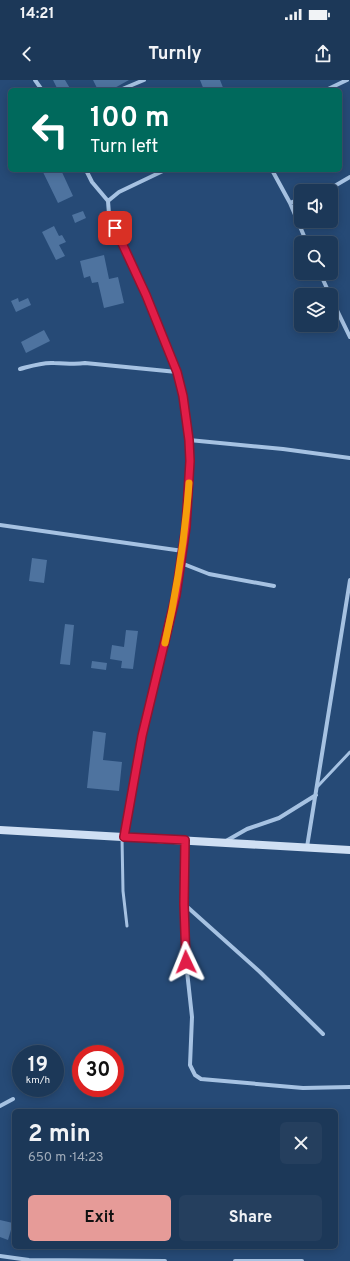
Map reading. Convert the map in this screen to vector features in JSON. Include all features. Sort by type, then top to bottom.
[{"type":"street","points":[[124,88],[142,80]]},
{"type":"street","points":[[335,80],[337,85]]},
{"type":"street","points":[[330,88],[347,80]]},
{"type":"street","points":[[87,172],[92,182],[108,201],[109,214],[146,295],[177,372],[183,396],[189,440],[189,483],[183,551],[176,595],[160,669],[142,736],[123,837]]},
{"type":"street","points":[[108,201],[119,192],[162,172]]},
{"type":"street","points":[[273,172],[290,203],[304,236]]},
{"type":"street","points":[[338,184],[350,177]]},
{"type":"street","points":[[290,203],[294,202]]},
{"type":"street","points":[[338,312],[350,337]]},
{"type":"street","points":[[20,369],[38,364],[53,363],[76,365],[85,363],[177,372]]},
{"type":"street","points":[[189,440],[283,449],[350,458]]},
{"type":"street","points":[[0,525],[183,551]]},
{"type":"street","points":[[181,564],[210,574],[274,586]]},
{"type":"street","points":[[307,847],[350,580]]},
{"type":"street","points":[[223,842],[247,829],[279,818],[316,796]]},
{"type":"street","points":[[0,830],[350,850]]},
{"type":"street","points":[[185,840],[184,904],[186,962],[192,1017],[190,1065],[195,1074],[201,1079],[261,1085],[303,1088],[350,1087]]},
{"type":"street","points":[[184,904],[260,972],[323,1034]]},
{"type":"street","points":[[0,1106],[13,1099]]},
{"type":"street","points":[[0,1256],[29,1260],[165,1261]]},
{"type":"street","points":[[234,1261],[302,1261]]},
{"type":"lane","points":[[318,786],[350,752]]},
{"type":"lane","points":[[123,837],[123,890],[127,926]]},
{"type":"building","points":[[53,80],[65,80],[70,88],[57,88]]},
{"type":"building","points":[[93,80],[129,80],[115,88],[97,88]]},
{"type":"building","points":[[200,80],[220,80],[223,88],[203,88]]},
{"type":"building","points":[[43,172],[62,172],[73,196],[58,203]]},
{"type":"building","points":[[83,211],[86,218],[75,223],[72,215]]},
{"type":"building","points":[[54,226],[59,236],[62,235],[66,242],[59,245],[65,256],[56,260],[42,232]]},
{"type":"building","points":[[104,255],[109,279],[118,277],[124,303],[104,308],[98,282],[92,283],[90,276],[84,278],[80,261]]},
{"type":"building","points":[[18,298],[19,302],[28,298],[31,305],[16,312],[11,301]]},
{"type":"building","points":[[44,330],[50,341],[26,353],[21,342]]},
{"type":"building","points":[[32,558],[47,560],[44,583],[29,581]]},
{"type":"building","points":[[65,624],[74,625],[70,665],[60,664]]},
{"type":"building","points":[[126,630],[138,631],[133,669],[121,668],[122,661],[110,659],[112,645],[124,647]]},
{"type":"building","points":[[92,661],[107,663],[106,670],[91,668]]},
{"type":"building","points":[[93,731],[106,733],[103,760],[122,762],[119,791],[87,788]]},
{"type":"building","points":[[0,1220],[12,1223],[8,1240],[0,1237]]},
{"type":"slow traffic","points":[[165,643],[176,595],[183,551],[189,483]]},
{"type":"route","points":[[115,228],[146,295],[177,372],[183,396],[189,440],[190,461],[186,527],[176,595],[158,676],[142,736],[124,837],[185,840],[184,904],[186,962]]}]
